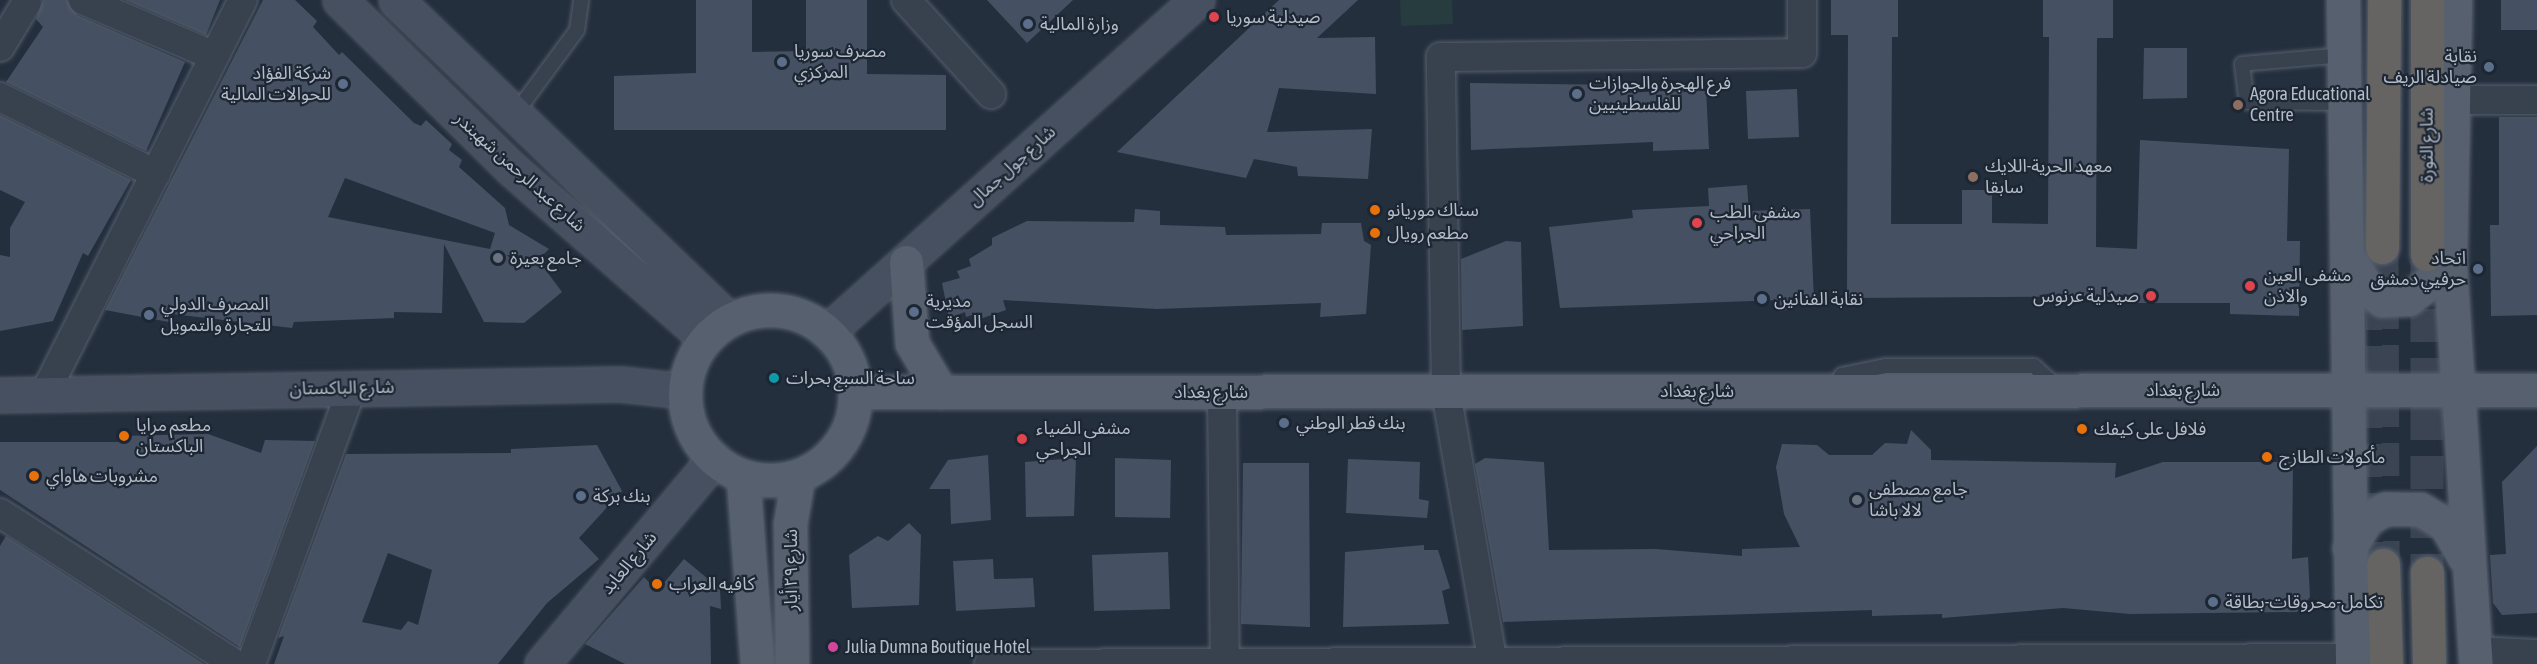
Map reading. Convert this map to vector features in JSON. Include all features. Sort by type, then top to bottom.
[{"type":"highway","points":[[2382,247],[2384,0]]},
{"type":"highway","name":"شارع الثورة","points":[[2427,0],[2439,260]]},
{"type":"highway","points":[[2384,565],[2386,664]]},
{"type":"highway","points":[[2427,573],[2429,664]]},
{"type":"main road","name":"شارع عبد الرحمن شهبندر","points":[[340,0],[512,170],[718,329]]},
{"type":"main road","name":"شارع عبد الرحمن شهبندر","points":[[396,0],[515,114],[718,329]]},
{"type":"main road","name":"شارع جول جمال","points":[[827,332],[1197,0]]},
{"type":"main road","points":[[2343,0],[2352,661]]},
{"type":"main road","points":[[2455,0],[2453,100],[2439,260],[2455,389],[2466,560],[2476,658]]},
{"type":"main road","points":[[2348,257],[2367,288],[2382,300],[2408,299],[2439,260]]},
{"type":"main road","points":[[906,262],[906,312],[912,344],[941,392]]},
{"type":"main road","points":[[757,311],[786,311],[827,332],[851,364],[857,392],[853,419],[841,444],[822,464],[798,477],[743,477],[714,459],[687,419],[684,391],[691,363],[718,329],[757,311]]},
{"type":"main road","name":"شارع الباكستان","points":[[0,395],[621,384],[684,391]]},
{"type":"main road","name":"شارع بغداد","points":[[857,392],[2537,390]]},
{"type":"main road","name":"شارع العابد","points":[[542,664],[714,459]]},
{"type":"main road","name":"شارع ٢٩ أيار","points":[[743,477],[757,664]]},
{"type":"main road","name":"شارع ٢٩ أيار","points":[[792,664],[790,524],[798,477]]},
{"type":"main road","points":[[2349,548],[2367,519],[2385,509],[2420,509],[2445,524],[2466,560]]},
{"type":"street","points":[[83,0],[214,56]]},
{"type":"street","points":[[45,393],[243,0]]},
{"type":"street","points":[[906,0],[991,94]]},
{"type":"street","points":[[1493,663],[1446,392],[1441,57],[1802,53],[1802,0]]},
{"type":"street","points":[[0,47],[27,1]]},
{"type":"street","points":[[0,97],[156,174]]},
{"type":"street","points":[[2453,100],[2537,100]]},
{"type":"street","points":[[252,664],[352,388]]},
{"type":"street","points":[[1222,392],[1225,664]]},
{"type":"street","points":[[1,516],[235,664]]},
{"type":"street","points":[[2476,658],[2537,654]]},
{"type":"street","points":[[989,664],[2352,661]]},
{"type":"lane","points":[[515,114],[577,30],[580,0]]},
{"type":"lane","points":[[2344,55],[2242,64],[2247,102],[2345,103]]},
{"type":"green space","points":[[1400,0],[1452,0],[1453,24],[1401,26]]},
{"type":"building","points":[[43,0],[67,0],[77,15],[185,62],[146,151],[6,82],[43,27],[36,19]]},
{"type":"building","points":[[125,0],[220,0],[206,35]]},
{"type":"building","points":[[263,0],[295,0],[317,21],[313,27],[339,55],[342,52],[414,123],[421,126],[426,120],[452,144],[449,150],[462,160],[459,167],[505,208],[509,225],[549,249],[538,260],[562,292],[524,323],[484,322],[444,244],[442,313],[394,312],[394,318],[294,322],[292,328],[172,314],[169,322],[105,310]],"holes":[[[345,178],[495,233],[490,249],[328,217]]]},
{"type":"building","name":"مصرف سوريا المركزي","points":[[696,0],[752,0],[752,52],[806,51],[806,0],[867,0],[867,74],[946,75],[946,130],[614,130],[614,76],[696,73]]},
{"type":"building","name":"وزارة المالية","points":[[987,0],[1073,0],[1027,43]]},
{"type":"building","points":[[1279,0],[1358,0],[1317,38],[1375,37],[1376,94],[1279,88],[1267,132],[1372,129],[1368,179],[1298,176],[1297,167],[1254,159],[1246,178],[1117,152]]},
{"type":"building","points":[[1831,0],[1898,0],[1898,37],[1892,37],[1891,224],[1962,224],[1962,190],[1992,190],[1992,223],[2048,224],[2049,37],[2043,37],[2043,0],[2113,0],[2113,38],[2097,38],[2096,247],[2137,249],[2140,140],[2289,149],[2287,241],[2300,241],[2299,316],[2230,314],[2230,303],[2137,303],[2137,296],[1847,298],[1848,35],[1831,35]]},
{"type":"building","points":[[2501,0],[2537,0],[2537,30],[2501,30]]},
{"type":"building","points":[[2144,48],[2187,48],[2187,98],[2143,99]]},
{"type":"building","points":[[1470,83],[1624,85],[1624,93],[1706,89],[1709,149],[1653,151],[1653,142],[1471,150]]},
{"type":"building","points":[[1797,89],[1799,137],[1748,139],[1746,91]]},
{"type":"building","points":[[0,115],[131,180],[88,256],[83,253],[53,321],[0,331],[0,255],[10,257],[10,228],[25,202],[0,190]]},
{"type":"building","points":[[2499,117],[2537,117],[2537,315],[2491,316],[2490,225],[2499,225]]},
{"type":"building","points":[[1747,185],[1749,211],[1810,209],[1814,300],[1780,312],[1780,300],[1560,308],[1549,227],[1633,218],[1632,210],[1709,206],[1708,188]]},
{"type":"building","points":[[1135,209],[1160,211],[1160,225],[1225,227],[1226,235],[1321,234],[1322,223],[1361,223],[1364,241],[1371,245],[1366,314],[1320,317],[1321,303],[1157,309],[1003,300],[1006,310],[980,319],[978,313],[966,317],[965,312],[949,318],[942,283],[960,278],[957,271],[971,266],[969,259],[992,245],[992,238],[1027,221],[1134,222]]},
{"type":"building","points":[[1506,241],[1521,242],[1523,326],[1462,330],[1461,259]]},
{"type":"building","points":[[1911,430],[1931,450],[1931,460],[2116,463],[2115,478],[2163,462],[2293,462],[2292,559],[2308,557],[2310,597],[2297,612],[2130,614],[2063,608],[1942,618],[1942,614],[1872,616],[1872,610],[1503,622],[1475,464],[1485,458],[1544,462],[1549,550],[1656,549],[1742,556],[1742,549],[1800,547],[1784,514],[1776,467],[1782,444],[1817,445],[1829,455],[1872,455],[1885,443],[1907,444]]},
{"type":"building","points":[[208,434],[261,453],[265,440],[315,441],[240,647],[0,490],[0,442],[118,442],[118,436]]},
{"type":"building","points":[[597,445],[622,491],[579,538],[599,559],[547,603],[498,664],[274,664],[284,636],[278,638],[346,454],[511,453],[511,449]],"holes":[[[388,553],[432,570],[418,625],[408,621],[401,630],[362,622]]]},
{"type":"building","points":[[2537,446],[2537,613],[2502,615],[2493,603],[2490,555],[2506,554],[2502,482]]},
{"type":"building","points":[[988,455],[991,520],[951,524],[950,489],[929,489],[948,460]]},
{"type":"building","points":[[1076,458],[1074,516],[1026,517],[1025,462]]},
{"type":"building","points":[[1115,458],[1171,460],[1170,518],[1115,517]]},
{"type":"building","points":[[1348,459],[1420,462],[1419,499],[1429,501],[1427,518],[1346,513]]},
{"type":"building","points":[[1243,463],[1309,463],[1310,627],[1241,624]]},
{"type":"building","points":[[909,523],[921,535],[919,605],[852,608],[849,555],[878,536],[888,541]]},
{"type":"building","points":[[6,536],[204,664],[0,664],[0,546]]},
{"type":"building","points":[[1424,545],[1424,550],[1438,550],[1450,588],[1442,591],[1449,624],[1343,627],[1345,552]]},
{"type":"building","points":[[1168,552],[1170,609],[1094,611],[1092,555]]},
{"type":"building","points":[[684,559],[720,589],[721,609],[710,606],[711,664],[625,664],[585,644],[644,577],[657,591]]},
{"type":"building","points":[[993,559],[994,579],[1033,578],[1035,607],[956,611],[953,561]]},
{"type":"tunnel","points":[[2382,247],[2383,565]]},
{"type":"tunnel","points":[[2427,260],[2427,573]]},
{"type":"place","name":"صيدلية سوريا","points":[[1214,17]]},
{"type":"place","name":"وزارة المالية","points":[[1028,24]]},
{"type":"place","name":"مصرف سوريا المركزي","points":[[782,62]]},
{"type":"place","name":"نقابة صيادلة الريف","points":[[2489,67]]},
{"type":"place","name":"شركة الفؤاد للحوالات المالية","points":[[343,84]]},
{"type":"place","name":"فرع الهجرة والجوازات للفلسطينيين","points":[[1577,94]]},
{"type":"place","name":"Agora Educational Centre","points":[[2238,105]]},
{"type":"place","name":"معهد الحرية-اللايك سابقا","points":[[1973,177]]},
{"type":"place","name":"سناك موريانو","points":[[1375,210]]},
{"type":"place","name":"مشفى الطب الجراحي","points":[[1697,223]]},
{"type":"place","name":"مطعم رويال","points":[[1375,233]]},
{"type":"place","name":"جامع بعيرة","points":[[498,258]]},
{"type":"place","name":"اتحاد حرفيي دمشق","points":[[2478,269]]},
{"type":"place","name":"مشفى العين والاذن","points":[[2250,286]]},
{"type":"place","name":"صيدلية عرنوس","points":[[2151,296]]},
{"type":"place","name":"نقابة الفنانين","points":[[1762,299]]},
{"type":"place","name":"مديرية السجل المؤقت","points":[[914,312]]},
{"type":"place","name":"المصرف الدولي للتجارة والتمويل","points":[[149,315]]},
{"type":"place","name":"ساحة السبع بحرات","points":[[774,378]]},
{"type":"place","name":"بنك قطر الوطني","points":[[1284,423]]},
{"type":"place","name":"فلافل على كيفك","points":[[2082,429]]},
{"type":"place","name":"مطعم مرايا الباكستان","points":[[124,436]]},
{"type":"place","name":"مشفى الضياء الجراحي","points":[[1022,439]]},
{"type":"place","name":"مأكولات الطازج","points":[[2267,457]]},
{"type":"place","name":"مشروبات هاواي","points":[[34,476]]},
{"type":"place","name":"بنك بركة","points":[[581,496]]},
{"type":"place","name":"جامع مصطفى لالا باشا","points":[[1857,500]]},
{"type":"place","name":"كافيه العراب","points":[[657,584]]},
{"type":"place","name":"تكامل-محروقات-بطاقة","points":[[2213,602]]},
{"type":"place","name":"Julia Dumna Boutique Hotel","points":[[833,647]]}]
